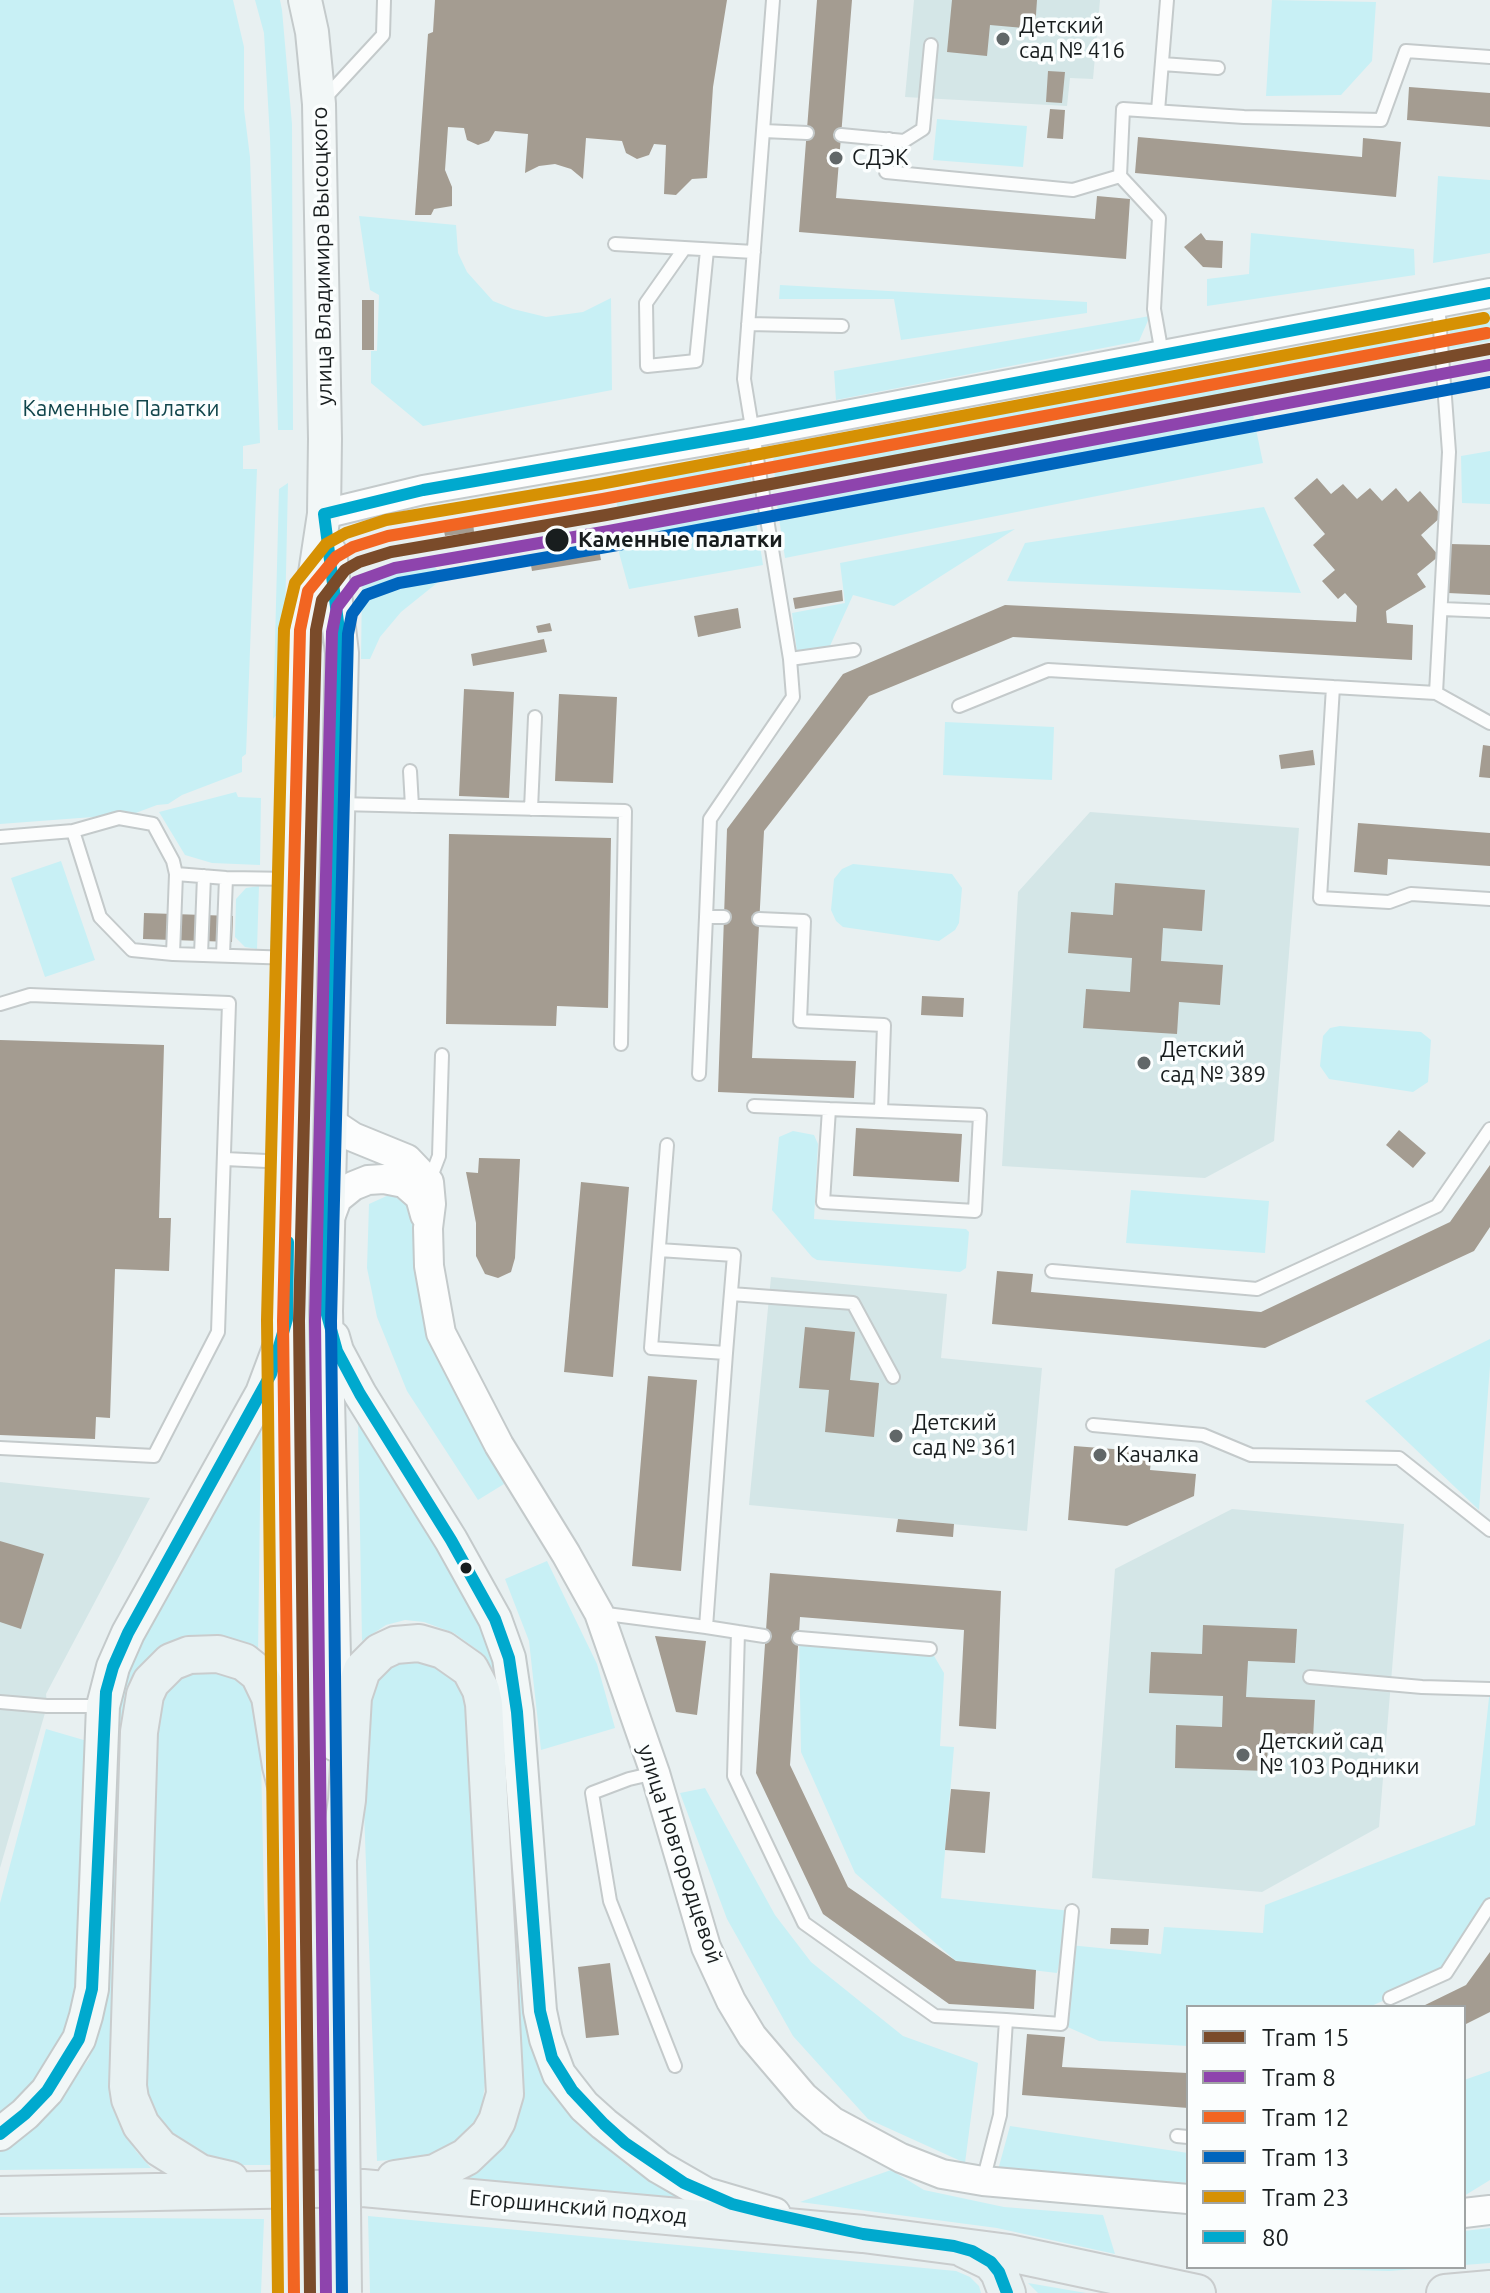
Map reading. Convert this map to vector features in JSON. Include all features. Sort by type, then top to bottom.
[{"type":"main road","name":"улица Владимира Высоцкого","points":[[305,0],[312,32],[319,104],[325,353],[324,514],[342,653],[326,1311],[338,1856]]},
{"type":"main road","name":"улица Владимира Высоцкого","points":[[296,2293],[287,1319],[293,958],[303,652],[324,514]]},
{"type":"main road","points":[[326,1311],[337,1351],[360,1394],[451,1540],[495,1619],[509,1658],[517,1712],[540,2011],[559,2074],[584,2106],[625,2143],[684,2183],[749,2208],[863,2234]]},
{"type":"main road","points":[[0,2134],[47,2091],[79,2039],[86,2016],[92,1989],[103,1706],[119,1651],[262,1393],[271,1374],[287,1319]]},
{"type":"main road","points":[[343,2293],[338,1856],[347,1800],[353,1697],[362,1670],[380,1652],[395,1645],[419,1643],[443,1650],[470,1669],[481,1690],[484,1704],[505,2094],[489,2135],[466,2157],[435,2173],[363,2188]]},
{"type":"main road","points":[[266,2189],[200,2173],[184,2165],[160,2148],[149,2135],[130,2099],[127,2075],[139,1732],[145,1695],[161,1670],[180,1657],[203,1653],[244,1662],[259,1674],[270,1697],[290,1801]]},
{"type":"main road","name":"Егоршинский подход","points":[[0,2195],[363,2188],[863,2234],[1009,2253],[1197,2293]]},
{"type":"main road","points":[[954,2246],[972,2251],[991,2262],[999,2272],[1007,2293]]},
{"type":"main road","points":[[1445,2293],[1490,2289]]},
{"type":"street","points":[[324,514],[423,490],[751,433],[1490,293]]},
{"type":"street","points":[[329,1121],[353,1137],[407,1159],[429,1182]]},
{"type":"street","name":"улица Новгородцевой","points":[[327,1227],[337,1199],[345,1192],[368,1180],[384,1179],[404,1183],[420,1197],[428,1228]]},
{"type":"street","name":"улица Новгородцевой","points":[[429,1182],[429,1266],[441,1333],[499,1445],[599,1613],[655,1773],[706,1947],[731,2001],[761,2047],[804,2097],[832,2121],[901,2158],[942,2174],[983,2181],[1186,2199]]},
{"type":"street","points":[[1466,2213],[1490,2210]]},
{"type":"lane","points":[[319,104],[383,35],[384,0]]},
{"type":"lane","points":[[699,1074],[710,819],[793,697],[790,659],[744,379],[773,0]]},
{"type":"lane","points":[[1158,111],[1167,0]]},
{"type":"lane","points":[[841,135],[904,141],[923,129],[931,45]]},
{"type":"lane","points":[[1162,354],[1154,309],[1159,218],[1120,176],[1123,109],[1244,117],[1381,120],[1406,51],[1490,57]]},
{"type":"lane","points":[[1162,64],[1218,68]]},
{"type":"lane","points":[[764,131],[807,133]]},
{"type":"lane","points":[[889,139],[886,172],[1073,190],[1120,176]]},
{"type":"lane","points":[[615,244],[754,252]]},
{"type":"lane","points":[[684,249],[646,303],[647,366],[696,361],[707,250]]},
{"type":"lane","points":[[1436,693],[1449,452],[1438,302]]},
{"type":"lane","points":[[748,324],[842,326]]},
{"type":"lane","points":[[1442,609],[1490,611]]},
{"type":"lane","points":[[790,659],[854,650]]},
{"type":"lane","points":[[959,706],[1048,670],[1436,693],[1490,723]]},
{"type":"lane","points":[[1333,687],[1320,898],[1389,902],[1411,894],[1490,899]]},
{"type":"lane","points":[[531,809],[535,717]]},
{"type":"lane","points":[[410,771],[412,806]]},
{"type":"lane","points":[[339,804],[625,811],[621,1044]]},
{"type":"lane","points":[[0,837],[73,831],[119,818],[153,824],[173,861],[176,874],[173,954]]},
{"type":"lane","points":[[73,831],[100,917],[132,950],[293,958]]},
{"type":"lane","points":[[176,874],[295,879]]},
{"type":"lane","points":[[201,955],[204,876]]},
{"type":"lane","points":[[223,955],[226,878]]},
{"type":"lane","points":[[706,917],[724,917]]},
{"type":"lane","points":[[759,919],[804,921],[800,1021],[884,1025],[881,1111]]},
{"type":"lane","points":[[0,1004],[30,995],[229,1003],[218,1332],[154,1456],[0,1448]]},
{"type":"lane","points":[[429,1182],[439,1156],[442,1055]]},
{"type":"lane","points":[[754,1106],[980,1115],[975,1211],[823,1202],[829,1109]]},
{"type":"lane","points":[[441,1115],[455,1116]]},
{"type":"lane","points":[[1052,1271],[1257,1289],[1437,1206],[1490,1129]]},
{"type":"lane","points":[[667,1145],[651,1348],[726,1353]]},
{"type":"lane","points":[[225,1159],[290,1162]]},
{"type":"lane","points":[[659,1250],[734,1255],[706,1627]]},
{"type":"lane","points":[[731,1294],[853,1303],[893,1377]]},
{"type":"lane","points":[[1093,1425],[1203,1435],[1251,1455],[1399,1458],[1490,1530]]},
{"type":"lane","points":[[42,1451],[43,1437]]},
{"type":"lane","points":[[599,1613],[764,1636]]},
{"type":"lane","points":[[738,1632],[734,1776],[804,1923],[935,2016],[1061,2024],[1072,1911]]},
{"type":"lane","points":[[799,1638],[930,1649]]},
{"type":"lane","points":[[1310,1677],[1422,1687],[1490,1689]]},
{"type":"lane","points":[[0,1702],[103,1706]]},
{"type":"lane","points":[[655,1773],[592,1793],[610,1901],[675,2066]]},
{"type":"lane","points":[[1390,1998],[1446,1973],[1490,1905]]},
{"type":"lane","points":[[983,2181],[1000,2115],[1006,2020]]},
{"type":"shaded area","name":"Детский сад № 416","points":[[914,0],[1100,0],[1093,79],[1070,78],[1067,106],[905,97]]},
{"type":"shaded area","name":"Детский сад № 389","points":[[1090,812],[1299,828],[1274,1141],[1205,1178],[1002,1166],[1018,892]]},
{"type":"shaded area","name":"Детский сад № 361","points":[[771,1277],[947,1294],[941,1358],[1042,1368],[1027,1531],[749,1505]]},
{"type":"shaded area","points":[[0,1482],[150,1498],[46,1694],[47,1706],[0,1868]]},
{"type":"shaded area","name":"Детский сад № 103 Родники","points":[[1232,1509],[1404,1524],[1379,1827],[1262,1892],[1092,1878],[1115,1569]]},
{"type":"green space","name":"Каменные Палатки","points":[[0,0],[233,0],[244,47],[244,109],[250,157],[260,443],[243,446],[243,469],[257,469],[246,754],[242,757],[242,772],[182,795],[168,804],[133,814],[0,824]]},
{"type":"green space","points":[[255,0],[280,0],[282,10],[292,124],[293,430],[278,430],[270,138],[264,33]]},
{"type":"green space","points":[[1272,0],[1376,2],[1372,61],[1341,95],[1266,96]]},
{"type":"green space","points":[[937,119],[1027,126],[1023,167],[933,160]]},
{"type":"green space","points":[[1438,176],[1490,180],[1490,253],[1433,263]]},
{"type":"green space","points":[[359,216],[456,225],[458,253],[467,272],[493,301],[513,309],[546,317],[583,312],[611,298],[612,390],[423,426],[371,383],[371,351],[377,351],[379,295],[370,290]]},
{"type":"green space","points":[[1251,233],[1414,249],[1415,275],[1207,306],[1207,279],[1249,274]]},
{"type":"green space","points":[[780,285],[1087,302],[1087,313],[901,340],[894,299],[779,299]]},
{"type":"green space","points":[[1490,311],[1490,341],[1449,349],[1449,334],[1454,321]]},
{"type":"green space","points":[[1150,316],[1139,341],[836,400],[834,371]]},
{"type":"green space","points":[[1404,333],[1414,340],[1420,357],[775,479],[773,460],[778,451]]},
{"type":"green space","points":[[1252,410],[1263,463],[785,558],[776,498]]},
{"type":"green space","points":[[1490,451],[1490,504],[1462,503],[1461,456]]},
{"type":"green space","points":[[734,458],[743,460],[748,467],[752,484],[618,510],[615,493],[634,489],[675,471]]},
{"type":"green space","points":[[288,483],[283,708],[273,719],[279,489]]},
{"type":"green space","points":[[753,502],[763,565],[629,589],[613,531]]},
{"type":"green space","points":[[1264,507],[1301,593],[1007,581],[1025,543]]},
{"type":"green space","points":[[1015,529],[894,606],[853,595],[829,648],[797,652],[792,613],[845,603],[840,563]]},
{"type":"green space","points":[[431,562],[439,572],[437,583],[401,612],[380,637],[370,659],[361,659],[362,584],[374,575],[397,566]]},
{"type":"green space","points":[[945,722],[1054,727],[1052,780],[943,775]]},
{"type":"green space","points":[[236,792],[238,797],[261,798],[260,865],[212,863],[185,855],[159,812]]},
{"type":"green space","points":[[61,861],[95,960],[45,977],[11,878]]},
{"type":"green space","points":[[853,864],[952,874],[962,888],[959,923],[955,930],[939,941],[843,927],[831,910],[834,879],[842,869]]},
{"type":"green space","points":[[259,886],[257,949],[245,947],[235,937],[236,899],[246,888]]},
{"type":"green space","points":[[272,890],[282,897],[280,942],[270,948]]},
{"type":"green space","points":[[1340,1026],[1421,1032],[1431,1040],[1428,1082],[1413,1092],[1329,1079],[1320,1066],[1323,1036],[1330,1028]]},
{"type":"green space","points":[[793,1131],[814,1135],[818,1144],[814,1219],[966,1229],[969,1232],[966,1268],[960,1272],[817,1260],[812,1257],[772,1210],[779,1137]]},
{"type":"green space","points":[[1131,1190],[1269,1201],[1265,1253],[1126,1243]]},
{"type":"green space","points":[[391,1194],[411,1208],[426,1332],[504,1484],[478,1500],[407,1391],[377,1317],[367,1268],[369,1204]]},
{"type":"green space","points":[[1490,1339],[1490,1366],[1479,1510],[1365,1401]]},
{"type":"green space","points":[[358,1421],[430,1531],[495,1649],[547,2073],[578,2125],[628,2166],[689,2199],[456,2178],[507,2128],[492,1688],[480,1652],[454,1633],[424,1622],[405,1620],[386,1625],[362,1641]]},
{"type":"green space","points":[[261,1428],[258,1655],[173,1646],[145,1662],[127,1691],[121,2123],[136,2151],[151,2168],[0,2170],[0,2148],[62,2094],[89,2059],[105,1999],[114,1697],[137,1641]]},
{"type":"green space","points":[[547,1561],[597,1664],[615,1728],[541,1750],[529,1641],[505,1579]]},
{"type":"green space","points":[[799,1638],[930,1649],[944,1673],[940,1746],[954,1747],[941,1898],[1072,1911],[1057,1973],[956,1961],[855,1873],[801,1752]]},
{"type":"green space","points":[[408,1655],[459,1676],[470,1708],[486,2074],[481,2116],[466,2136],[443,2150],[415,2158],[377,2161],[361,1730],[380,1668]]},
{"type":"green space","points":[[201,1663],[244,1680],[260,1709],[264,1902],[272,2016],[270,2165],[220,2165],[186,2153],[158,2124],[142,2083],[154,1723],[165,1687]]},
{"type":"green space","points":[[1490,1689],[1490,1905],[1446,1973],[1374,2005],[1186,2005],[1186,2046],[1099,2041],[1061,2024],[1069,1945],[1161,1954],[1164,1927],[1263,1933],[1265,1905],[1475,1825]]},
{"type":"green space","points":[[46,1729],[94,1743],[82,1988],[55,2057],[0,2121],[0,1903]]},
{"type":"green space","points":[[705,1788],[775,1915],[811,1962],[903,2036],[978,2063],[965,2163],[868,2119],[793,2036],[727,1919],[680,1793]]},
{"type":"green space","points":[[1490,2071],[1490,2180],[1466,2195],[1466,2079]]},
{"type":"green space","points":[[1010,2126],[1186,2153],[1186,2183],[998,2170]]},
{"type":"green space","points":[[891,2170],[924,2190],[1004,2207],[1103,2215],[1115,2254],[997,2228],[800,2202]]},
{"type":"green space","points":[[368,2216],[956,2271],[970,2277],[981,2293],[370,2293]]},
{"type":"green space","points":[[0,2217],[264,2219],[261,2293],[0,2293]]},
{"type":"green space","points":[[1490,2228],[1490,2263],[1466,2265],[1466,2231]]},
{"type":"green space","points":[[1319,2269],[1414,2269],[1389,2271]]},
{"type":"green space","points":[[1028,2283],[1086,2293],[1038,2293]]},
{"type":"building","points":[[435,0],[727,0],[713,87],[707,178],[692,179],[676,195],[664,194],[666,145],[654,144],[649,155],[637,159],[626,153],[622,141],[586,138],[583,179],[571,169],[555,164],[539,166],[525,173],[528,134],[495,131],[489,141],[478,145],[467,140],[464,128],[448,127],[445,170],[452,187],[452,206],[434,209],[431,215],[415,215],[428,34],[433,32]]},
{"type":"building","points":[[817,0],[852,0],[836,198],[1095,219],[1097,196],[1130,199],[1126,259],[799,232]]},
{"type":"building","points":[[952,0],[1037,0],[1035,29],[990,25],[987,56],[947,52]]},
{"type":"building","points":[[1048,71],[1065,72],[1062,103],[1046,102]]},
{"type":"building","points":[[1409,87],[1490,93],[1490,127],[1407,120]]},
{"type":"building","points":[[1050,109],[1065,110],[1063,139],[1047,138]]},
{"type":"building","points":[[1138,137],[1362,157],[1363,138],[1401,142],[1396,197],[1135,173]]},
{"type":"building","points":[[1201,233],[1206,240],[1223,241],[1222,268],[1203,267],[1184,247]]},
{"type":"building","points":[[362,300],[374,300],[374,350],[362,350]]},
{"type":"building","points":[[1317,478],[1331,494],[1343,484],[1357,499],[1370,488],[1382,501],[1396,488],[1408,502],[1420,491],[1442,516],[1421,535],[1439,556],[1417,574],[1426,587],[1386,611],[1387,623],[1413,625],[1412,660],[1013,637],[869,696],[764,831],[752,1058],[856,1061],[854,1098],[718,1092],[727,829],[843,674],[1005,605],[1356,622],[1357,606],[1345,593],[1338,599],[1322,581],[1335,570],[1313,545],[1325,534],[1294,498]]},
{"type":"building","points":[[473,522],[474,532],[445,536],[443,526]]},
{"type":"building","points":[[1450,544],[1490,545],[1490,595],[1448,593]]},
{"type":"building","points":[[599,549],[601,560],[532,571],[530,560]]},
{"type":"building","points":[[842,590],[843,601],[795,609],[793,598]]},
{"type":"building","points":[[738,608],[741,628],[698,637],[694,616]]},
{"type":"building","points":[[550,623],[552,631],[538,633],[536,626]]},
{"type":"building","points":[[544,639],[547,652],[473,666],[471,654]]},
{"type":"building","points":[[464,689],[514,692],[509,798],[459,796]]},
{"type":"building","points":[[559,694],[617,697],[613,783],[555,781]]},
{"type":"building","points":[[1483,745],[1490,746],[1490,778],[1479,777]]},
{"type":"building","points":[[1313,750],[1315,765],[1281,769],[1279,755]]},
{"type":"building","points":[[1358,823],[1490,833],[1490,866],[1388,859],[1387,875],[1354,872]]},
{"type":"building","points":[[449,834],[611,838],[608,1008],[557,1006],[556,1026],[446,1024]]},
{"type":"building","points":[[1115,883],[1205,890],[1202,931],[1163,928],[1161,961],[1223,965],[1220,1005],[1179,1002],[1177,1034],[1083,1028],[1086,989],[1130,992],[1132,958],[1068,953],[1071,912],[1113,915]]},
{"type":"building","points":[[144,913],[233,916],[232,942],[143,939]]},
{"type":"building","points":[[922,996],[964,998],[963,1017],[921,1015]]},
{"type":"building","points":[[0,1040],[164,1045],[159,1218],[171,1218],[169,1271],[115,1269],[110,1418],[96,1417],[95,1439],[0,1435]]},
{"type":"building","points":[[856,1128],[962,1134],[959,1182],[853,1176]]},
{"type":"building","points":[[1399,1130],[1426,1153],[1413,1168],[1386,1145]]},
{"type":"building","points":[[479,1158],[520,1159],[515,1258],[511,1272],[498,1278],[485,1274],[476,1256],[476,1223],[466,1172],[478,1173]]},
{"type":"building","points":[[1490,1165],[1490,1227],[1474,1251],[1265,1348],[992,1324],[997,1271],[1033,1274],[1031,1292],[1261,1312],[1450,1222]]},
{"type":"building","points":[[581,1182],[629,1187],[613,1377],[564,1372]]},
{"type":"building","points":[[805,1327],[855,1332],[850,1380],[879,1383],[874,1437],[825,1432],[829,1390],[799,1388]]},
{"type":"building","points":[[648,1376],[697,1380],[681,1571],[632,1566]]},
{"type":"building","points":[[1074,1446],[1152,1452],[1150,1470],[1196,1474],[1194,1496],[1127,1526],[1068,1520]]},
{"type":"building","points":[[898,1519],[954,1524],[953,1537],[896,1532]]},
{"type":"building","points":[[0,1541],[44,1554],[21,1629],[0,1622]]},
{"type":"building","points":[[770,1573],[1001,1591],[996,1729],[959,1726],[964,1630],[800,1617],[790,1765],[848,1887],[956,1961],[1036,1970],[1034,2009],[949,2004],[823,1914],[756,1773]]},
{"type":"building","points":[[1203,1625],[1297,1629],[1295,1663],[1248,1661],[1246,1697],[1315,1700],[1313,1739],[1268,1737],[1267,1771],[1175,1768],[1176,1725],[1222,1727],[1223,1696],[1149,1693],[1151,1652],[1202,1654]]},
{"type":"building","points":[[655,1636],[706,1641],[697,1715],[676,1712]]},
{"type":"building","points":[[951,1789],[990,1792],[985,1853],[945,1850]]},
{"type":"building","points":[[1111,1928],[1149,1929],[1148,1945],[1110,1944]]},
{"type":"building","points":[[1490,1952],[1490,2012],[1466,2024],[1466,2005],[1425,2005],[1466,1985]]},
{"type":"building","points":[[610,1963],[619,2035],[586,2038],[578,1967]]},
{"type":"building","points":[[1027,2034],[1065,2037],[1062,2067],[1186,2073],[1186,2108],[1022,2095]]},
{"type":"tram line","name":"23","points":[[278,2293],[267,1320],[284,629],[295,583],[326,544],[346,533],[386,520],[600,484],[1484,318]]},
{"type":"tram line","name":"12","points":[[294,2293],[283,1321],[300,630],[308,591],[336,557],[353,547],[388,536],[603,499],[1487,333]]},
{"type":"tram line","name":"15","points":[[310,2293],[299,1321],[316,630],[322,600],[345,570],[391,552],[606,515],[1490,349]]},
{"type":"tram line","name":"8","points":[[326,2293],[315,1321],[332,632],[337,607],[356,582],[395,568],[609,531],[1490,365]]},
{"type":"tram line","name":"13","points":[[342,2293],[331,1321],[348,634],[352,614],[366,595],[399,583],[1490,382]]},
{"type":"transit line","name":"80","points":[[324,514],[423,490],[751,433],[1490,293]]},
{"type":"transit line","name":"80","points":[[324,514],[342,653],[326,1311],[337,1351],[360,1394],[451,1540],[495,1619],[509,1658],[517,1712],[540,2011],[552,2058],[572,2090],[604,2124],[625,2143],[684,2183],[732,2204],[768,2213],[863,2234],[972,2251],[991,2262],[999,2272],[1007,2293]]},
{"type":"transit line","name":"80","points":[[0,2134],[47,2091],[79,2039],[92,1989],[106,1692],[128,1633],[271,1374],[287,1319],[288,1242]]},
{"type":"place","name":"Детский сад № 416","points":[[1003,39]]},
{"type":"place","name":"СДЭК","points":[[836,158]]},
{"type":"place","name":"Каменные палатки","points":[[557,540]]},
{"type":"place","name":"Детский сад № 389","points":[[1144,1063]]},
{"type":"place","name":"Детский сад № 361","points":[[896,1436]]},
{"type":"place","name":"Качалка","points":[[1100,1455]]},
{"type":"place","name":"Детский сад № 103 Родники","points":[[1243,1755]]}]
